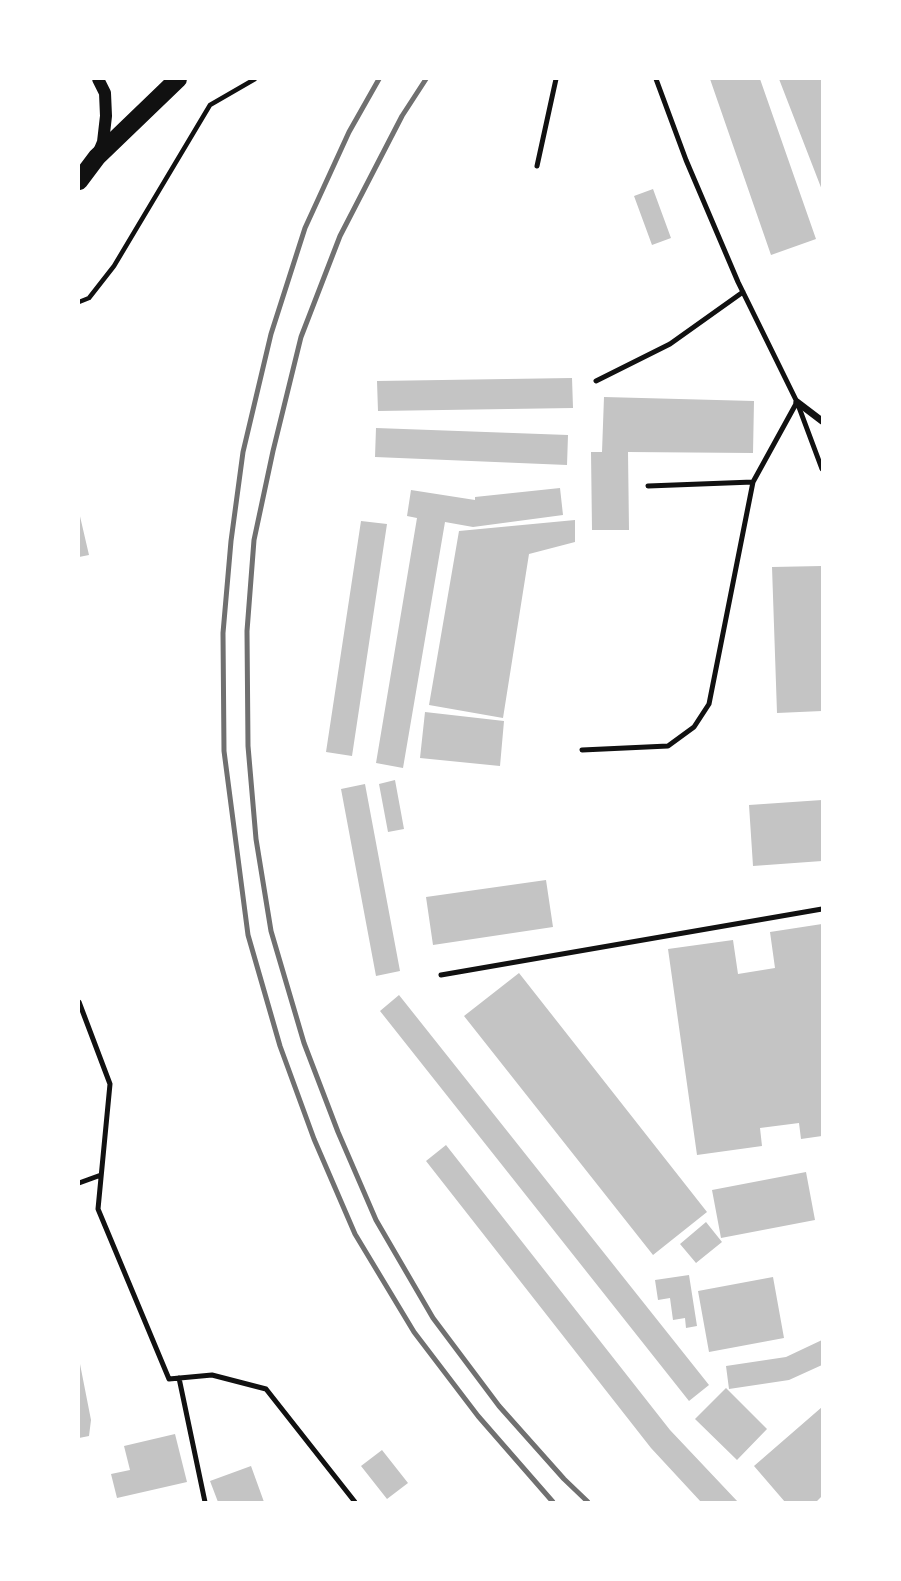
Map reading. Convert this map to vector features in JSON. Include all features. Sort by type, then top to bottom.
[{"type":"main road","points":[[79,181],[97,157],[178,79]]},
{"type":"street","points":[[97,157],[103,142],[106,116],[104,93],[98,79]]},
{"type":"street","points":[[797,402],[822,421]]},
{"type":"lane","points":[[537,166],[556,79]]},
{"type":"lane","points":[[656,79],[686,160],[743,292],[797,402],[822,469]]},
{"type":"lane","points":[[596,382],[670,344],[743,292]]},
{"type":"lane","points":[[582,750],[668,746],[694,727],[709,704],[754,482],[797,402]]},
{"type":"lane","points":[[648,486],[754,482]]},
{"type":"lane","points":[[441,975],[822,909]]},
{"type":"lane","points":[[79,1002],[110,1083],[97,1209],[169,1379],[212,1375],[267,1389],[355,1502]]},
{"type":"lane","points":[[79,1183],[101,1175]]},
{"type":"lane","points":[[179,1378],[205,1502]]},
{"type":"path","points":[[79,302],[89,298],[114,265],[210,105],[255,79]]},
{"type":"building","points":[[710,79],[760,79],[816,239],[771,255]]},
{"type":"building","points":[[779,79],[822,79],[822,190]]},
{"type":"building","points":[[653,189],[671,238],[652,245],[634,196]]},
{"type":"building","points":[[572,378],[573,408],[378,411],[377,381]]},
{"type":"building","points":[[604,397],[754,401],[753,453],[628,452],[629,530],[592,530],[591,452],[602,452]]},
{"type":"building","points":[[376,428],[568,435],[567,465],[375,457]]},
{"type":"building","points":[[560,488],[563,515],[473,527],[445,522],[403,768],[376,763],[417,518],[407,516],[411,490],[475,500],[475,497]]},
{"type":"building","points":[[79,512],[89,555],[79,557]]},
{"type":"building","points":[[575,520],[575,542],[529,554],[503,718],[429,705],[459,531]]},
{"type":"building","points":[[361,521],[387,524],[352,756],[326,752]]},
{"type":"building","points":[[822,566],[822,711],[777,713],[772,567]]},
{"type":"building","points":[[425,712],[504,721],[500,766],[420,758]]},
{"type":"building","points":[[395,780],[404,829],[388,832],[379,784]]},
{"type":"building","points":[[365,784],[400,971],[376,976],[341,789]]},
{"type":"building","points":[[822,800],[822,861],[753,866],[749,805]]},
{"type":"building","points":[[546,880],[553,927],[433,945],[426,897]]},
{"type":"building","points":[[822,924],[822,1136],[801,1139],[799,1123],[760,1128],[762,1146],[697,1155],[668,949],[733,940],[738,974],[775,968],[770,932]]},
{"type":"building","points":[[519,973],[707,1212],[653,1255],[464,1016]]},
{"type":"building","points":[[399,995],[709,1385],[689,1401],[380,1011]]},
{"type":"building","points":[[446,1145],[670,1430],[738,1502],[701,1502],[651,1448],[426,1161]]},
{"type":"building","points":[[806,1172],[815,1220],[721,1238],[712,1190]]},
{"type":"building","points":[[706,1222],[722,1242],[696,1263],[680,1244]]},
{"type":"building","points":[[689,1275],[697,1326],[686,1328],[685,1318],[673,1320],[670,1298],[658,1300],[655,1280]]},
{"type":"building","points":[[773,1277],[784,1338],[709,1352],[698,1291]]},
{"type":"building","points":[[822,1340],[822,1365],[789,1380],[729,1389],[726,1366],[786,1357]]},
{"type":"building","points":[[80,1364],[91,1420],[89,1436],[79,1438]]},
{"type":"building","points":[[726,1388],[767,1429],[737,1460],[695,1419]]},
{"type":"building","points":[[822,1407],[822,1496],[816,1502],[785,1502],[754,1466]]},
{"type":"building","points":[[175,1434],[187,1482],[117,1498],[111,1474],[130,1470],[124,1446]]},
{"type":"building","points":[[382,1450],[408,1483],[387,1499],[361,1466]]},
{"type":"building","points":[[251,1466],[264,1502],[218,1502],[210,1481]]},
{"type":"railway","points":[[379,79],[349,132],[305,228],[271,334],[243,452],[231,541],[223,633],[224,751],[248,935],[280,1046],[314,1139],[355,1234],[414,1332],[478,1416],[553,1502]]},
{"type":"railway","points":[[426,79],[402,116],[340,236],[301,337],[273,451],[254,540],[247,631],[248,746],[256,839],[271,931],[304,1043],[376,1220],[433,1318],[499,1406],[588,1502]]}]
